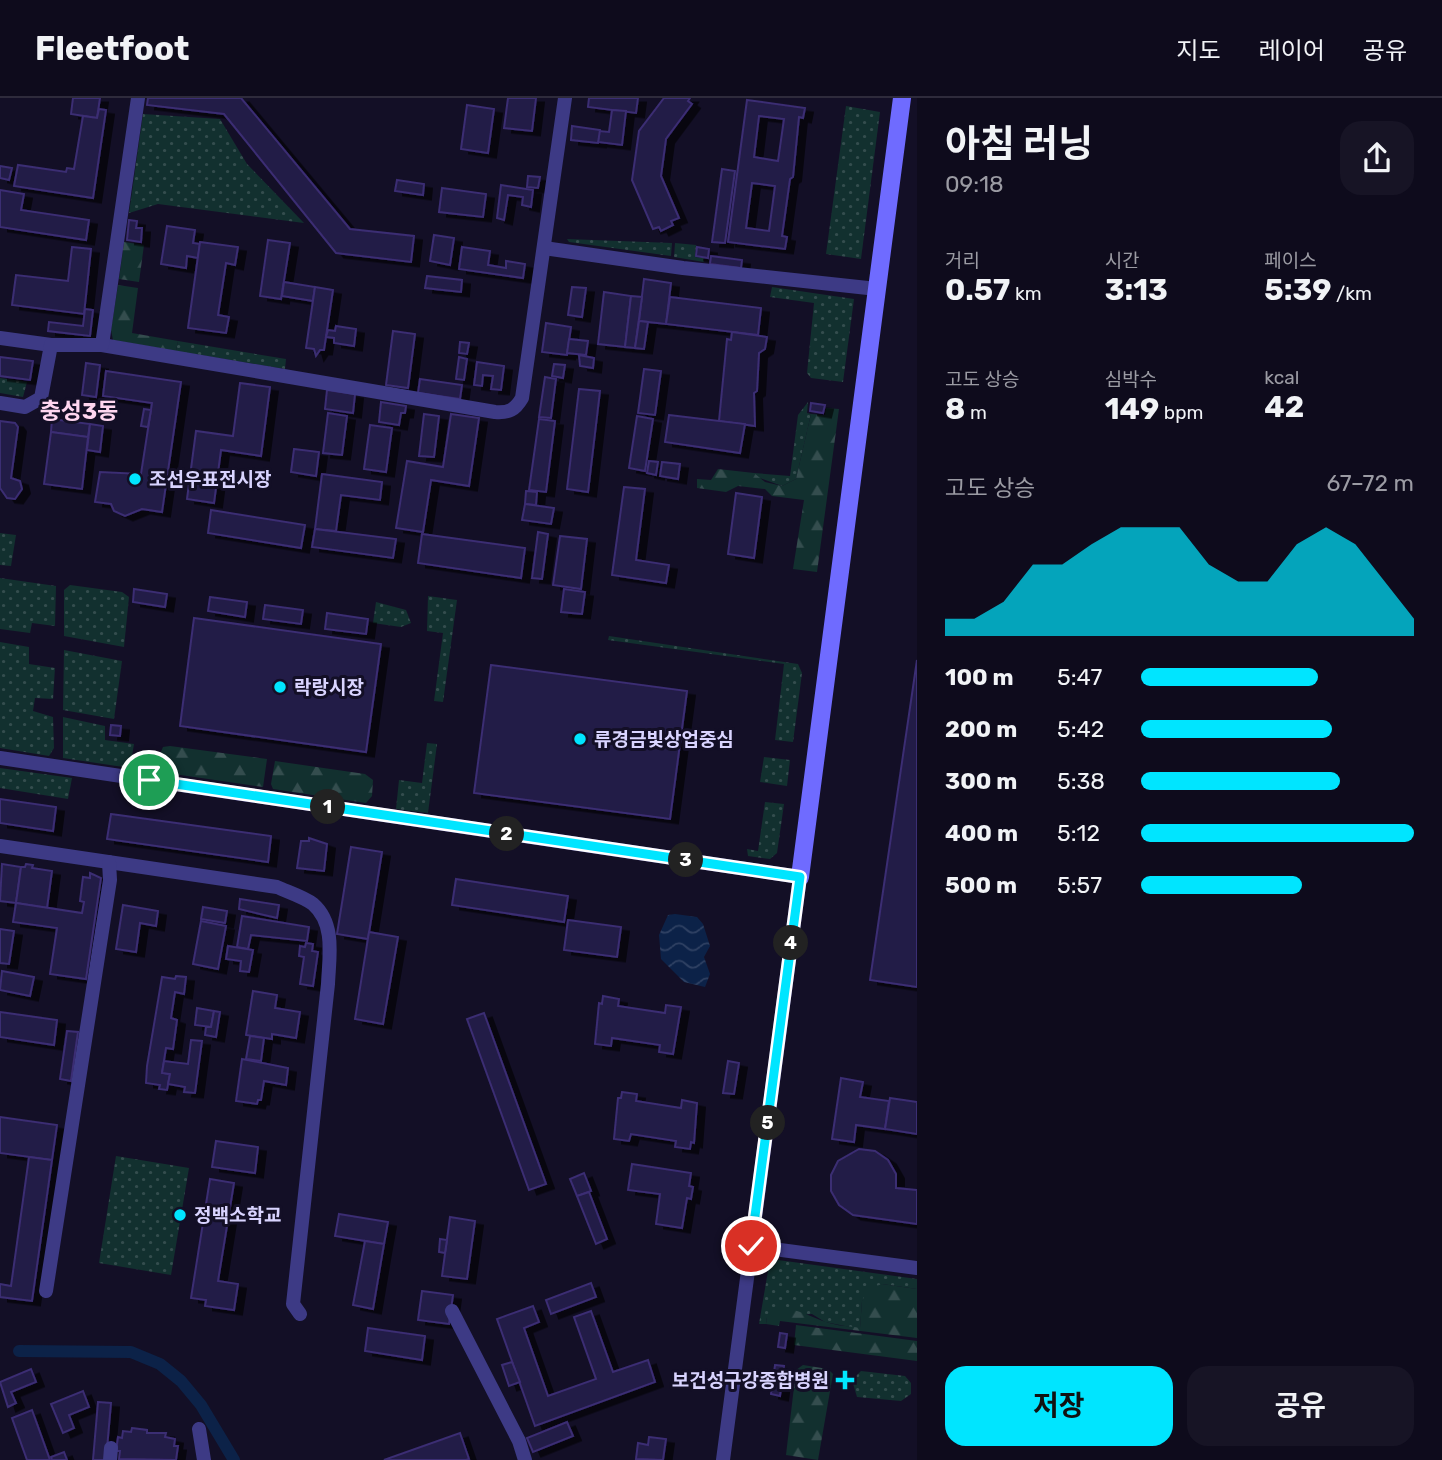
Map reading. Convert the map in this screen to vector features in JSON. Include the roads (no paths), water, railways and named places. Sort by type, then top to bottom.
[{"type":"main road","points":[[800,877],[902,98]]},
{"type":"street","points":[[102,345],[138,98]]},
{"type":"street","points":[[0,338],[51,345],[102,345],[506,412],[516,408],[522,398],[565,98]]},
{"type":"street","points":[[544,247],[683,268],[877,289]]},
{"type":"street","points":[[0,403],[25,407],[41,397],[51,345]]},
{"type":"street","points":[[0,758],[800,877],[723,1460]]},
{"type":"street","points":[[0,846],[277,887],[312,904],[326,922],[330,941],[328,984],[293,1304],[300,1314]]},
{"type":"street","points":[[46,1291],[110,880],[109,862]]},
{"type":"street","points":[[751,1246],[917,1268]]},
{"type":"street","points":[[452,1311],[519,1441],[525,1460]]},
{"type":"street","points":[[200,1429],[204,1460]]},
{"type":"water","points":[[668,915],[697,917],[703,924],[710,946],[704,957],[710,974],[705,987],[684,982],[661,959],[659,935]]},
{"type":"waterway","points":[[19,1351],[131,1352],[160,1364],[181,1381],[201,1405],[234,1460]]},
{"type":"place","name":"조선우표전시장","points":[[135,479]]},
{"type":"place","name":"락랑시장","points":[[280,687]]},
{"type":"place","name":"류경금빛상업중심","points":[[580,739]]},
{"type":"place","name":"정백소학교","points":[[180,1215]]},
{"type":"place","name":"보건성구강종합병원","points":[[845,1380]]},
{"type":"district","name":"충성3동","points":[[79,411]]}]
